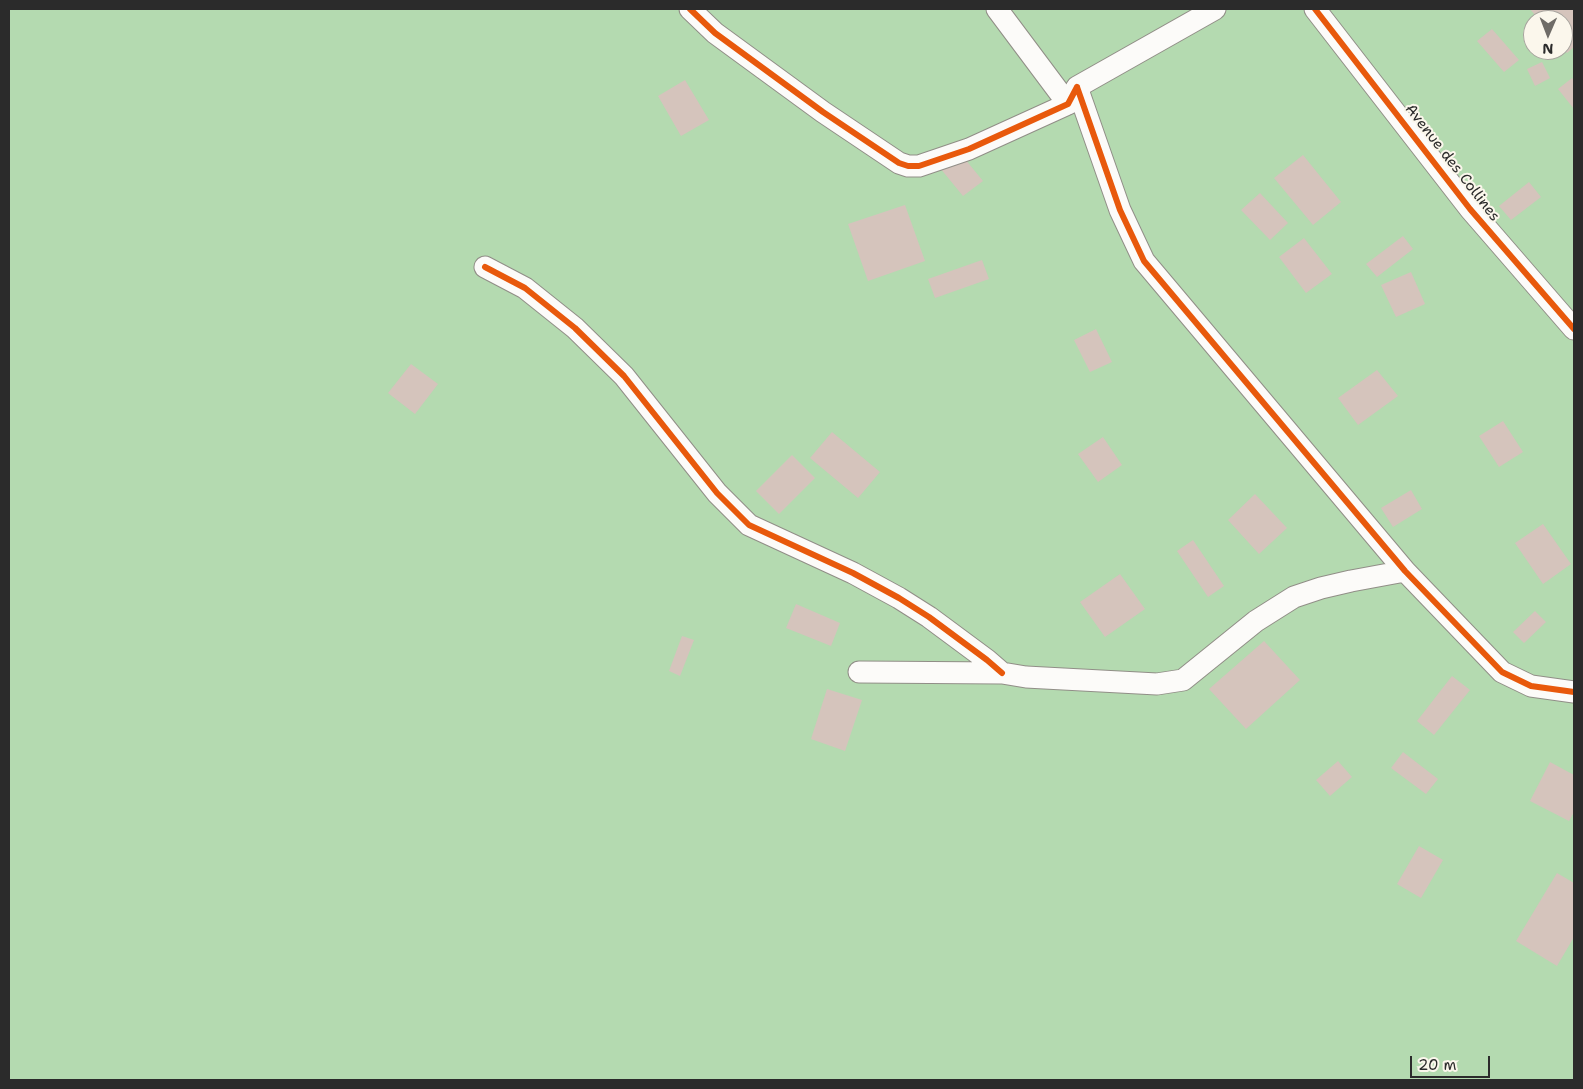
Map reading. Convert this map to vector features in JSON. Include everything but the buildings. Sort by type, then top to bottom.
[{"type":"street","points":[[690,9],[715,34],[823,112],[899,163],[908,166],[918,166],[969,149],[1072,96],[1215,9]]},
{"type":"street","points":[[997,9],[1072,96],[1120,210],[1144,261],[1405,571],[1502,672],[1530,686],[1574,692]]},
{"type":"street","name":"Avenue des Collines","points":[[1315,9],[1470,209],[1574,329]]},
{"type":"street","points":[[485,267],[525,288],[575,328],[624,376],[717,493],[749,525],[853,573],[899,598],[987,660],[1002,673]]},
{"type":"street","points":[[859,672],[1002,673],[1026,677],[1157,684],[1183,680],[1256,621],[1294,597],[1321,588],[1405,571]]},
{"type":"green space","points":[[9,9],[1574,9],[1574,1080],[9,1080]]},
{"type":"cycle path","points":[[690,9],[715,33],[823,112],[899,163],[908,166],[919,166],[969,149],[1068,104],[1077,87]]},
{"type":"cycle path","points":[[1315,9],[1470,209],[1574,329]]},
{"type":"cycle path","points":[[1077,87],[1120,210],[1144,261],[1405,571],[1502,672],[1531,686],[1574,692]]},
{"type":"cycle path","points":[[485,267],[525,288],[575,328],[624,376],[717,493],[749,525],[853,573],[899,598],[929,617],[1002,673]]}]
